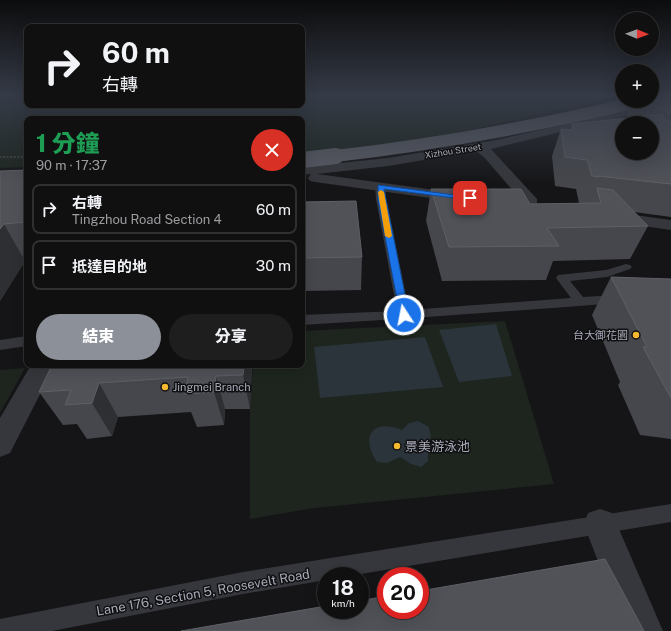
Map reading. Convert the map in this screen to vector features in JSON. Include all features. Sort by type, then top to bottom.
[{"type":"highway","points":[[305,159],[453,140],[528,125]]},
{"type":"highway","points":[[305,159],[454,140],[530,125]]},
{"type":"street","name":"Xizhou Street","points":[[305,171],[388,162],[479,147],[588,125]]},
{"type":"street","points":[[479,147],[489,154],[529,199],[529,206]]},
{"type":"street","points":[[305,176],[474,199]]},
{"type":"street","points":[[600,216],[671,225]]},
{"type":"street","points":[[0,444],[41,368]]},
{"type":"street","points":[[600,525],[644,631]]},
{"type":"lane","points":[[380,186],[404,315]]},
{"type":"lane","points":[[580,302],[562,278],[607,273],[626,267]]},
{"type":"lane","points":[[305,320],[404,315],[633,298]]},
{"type":"lane","points":[[0,345],[24,341]]},
{"type":"lane","name":"Lane 176, Section 5, Roosevelt Road","points":[[0,630],[243,583],[671,513]]},
{"type":"path","points":[[0,157],[24,157]]},
{"type":"shaded area","points":[[0,125],[24,125],[24,167],[0,168]]},
{"type":"shaded area","points":[[305,125],[489,125],[430,139],[305,154]]},
{"type":"shaded area","name":"景美游泳池","points":[[505,321],[554,484],[314,508],[250,519],[250,409],[253,368],[305,368],[305,331]]},
{"type":"shaded area","points":[[496,324],[512,376],[459,382],[439,330]]},
{"type":"shaded area","points":[[425,337],[443,387],[320,398],[314,347]]},
{"type":"shaded area","points":[[25,368],[0,413],[0,370]]},
{"type":"shaded area","points":[[418,421],[429,427],[431,437],[425,445],[428,453],[428,461],[421,467],[411,464],[400,457],[387,463],[377,462],[370,445],[372,432],[376,428],[383,426],[402,430],[409,423]]},
{"type":"building","points":[[572,125],[615,125],[615,160],[659,160],[659,125],[671,125],[671,184],[592,176],[587,160],[565,157],[561,129],[573,130]]},
{"type":"building","points":[[24,170],[24,222],[4,224],[0,229],[0,171]]},
{"type":"building","points":[[597,188],[613,190],[648,226],[547,228],[559,246],[449,247],[431,189],[521,189],[530,204],[601,203]]},
{"type":"building","points":[[356,201],[362,257],[305,258],[305,202]]},
{"type":"building","points":[[611,277],[671,279],[671,398],[643,347],[647,347]]},
{"type":"building","points":[[51,368],[244,368],[243,375],[216,376],[214,392],[185,394],[188,377],[99,383],[92,403],[65,405],[71,390],[39,392]]},
{"type":"building","points":[[605,559],[644,631],[181,631],[317,608],[317,619],[369,619],[369,599],[377,598],[377,619],[429,619],[429,589]]},
{"type":"slow traffic","points":[[381,192],[389,236]]},
{"type":"place","name":"台大御花園","points":[[636,335]]},
{"type":"place","name":"Jingmei Branch","points":[[165,387]]},
{"type":"place","name":"景美游泳池","points":[[397,446]]},
{"type":"route","points":[[404,315],[380,186],[470,198]]}]
